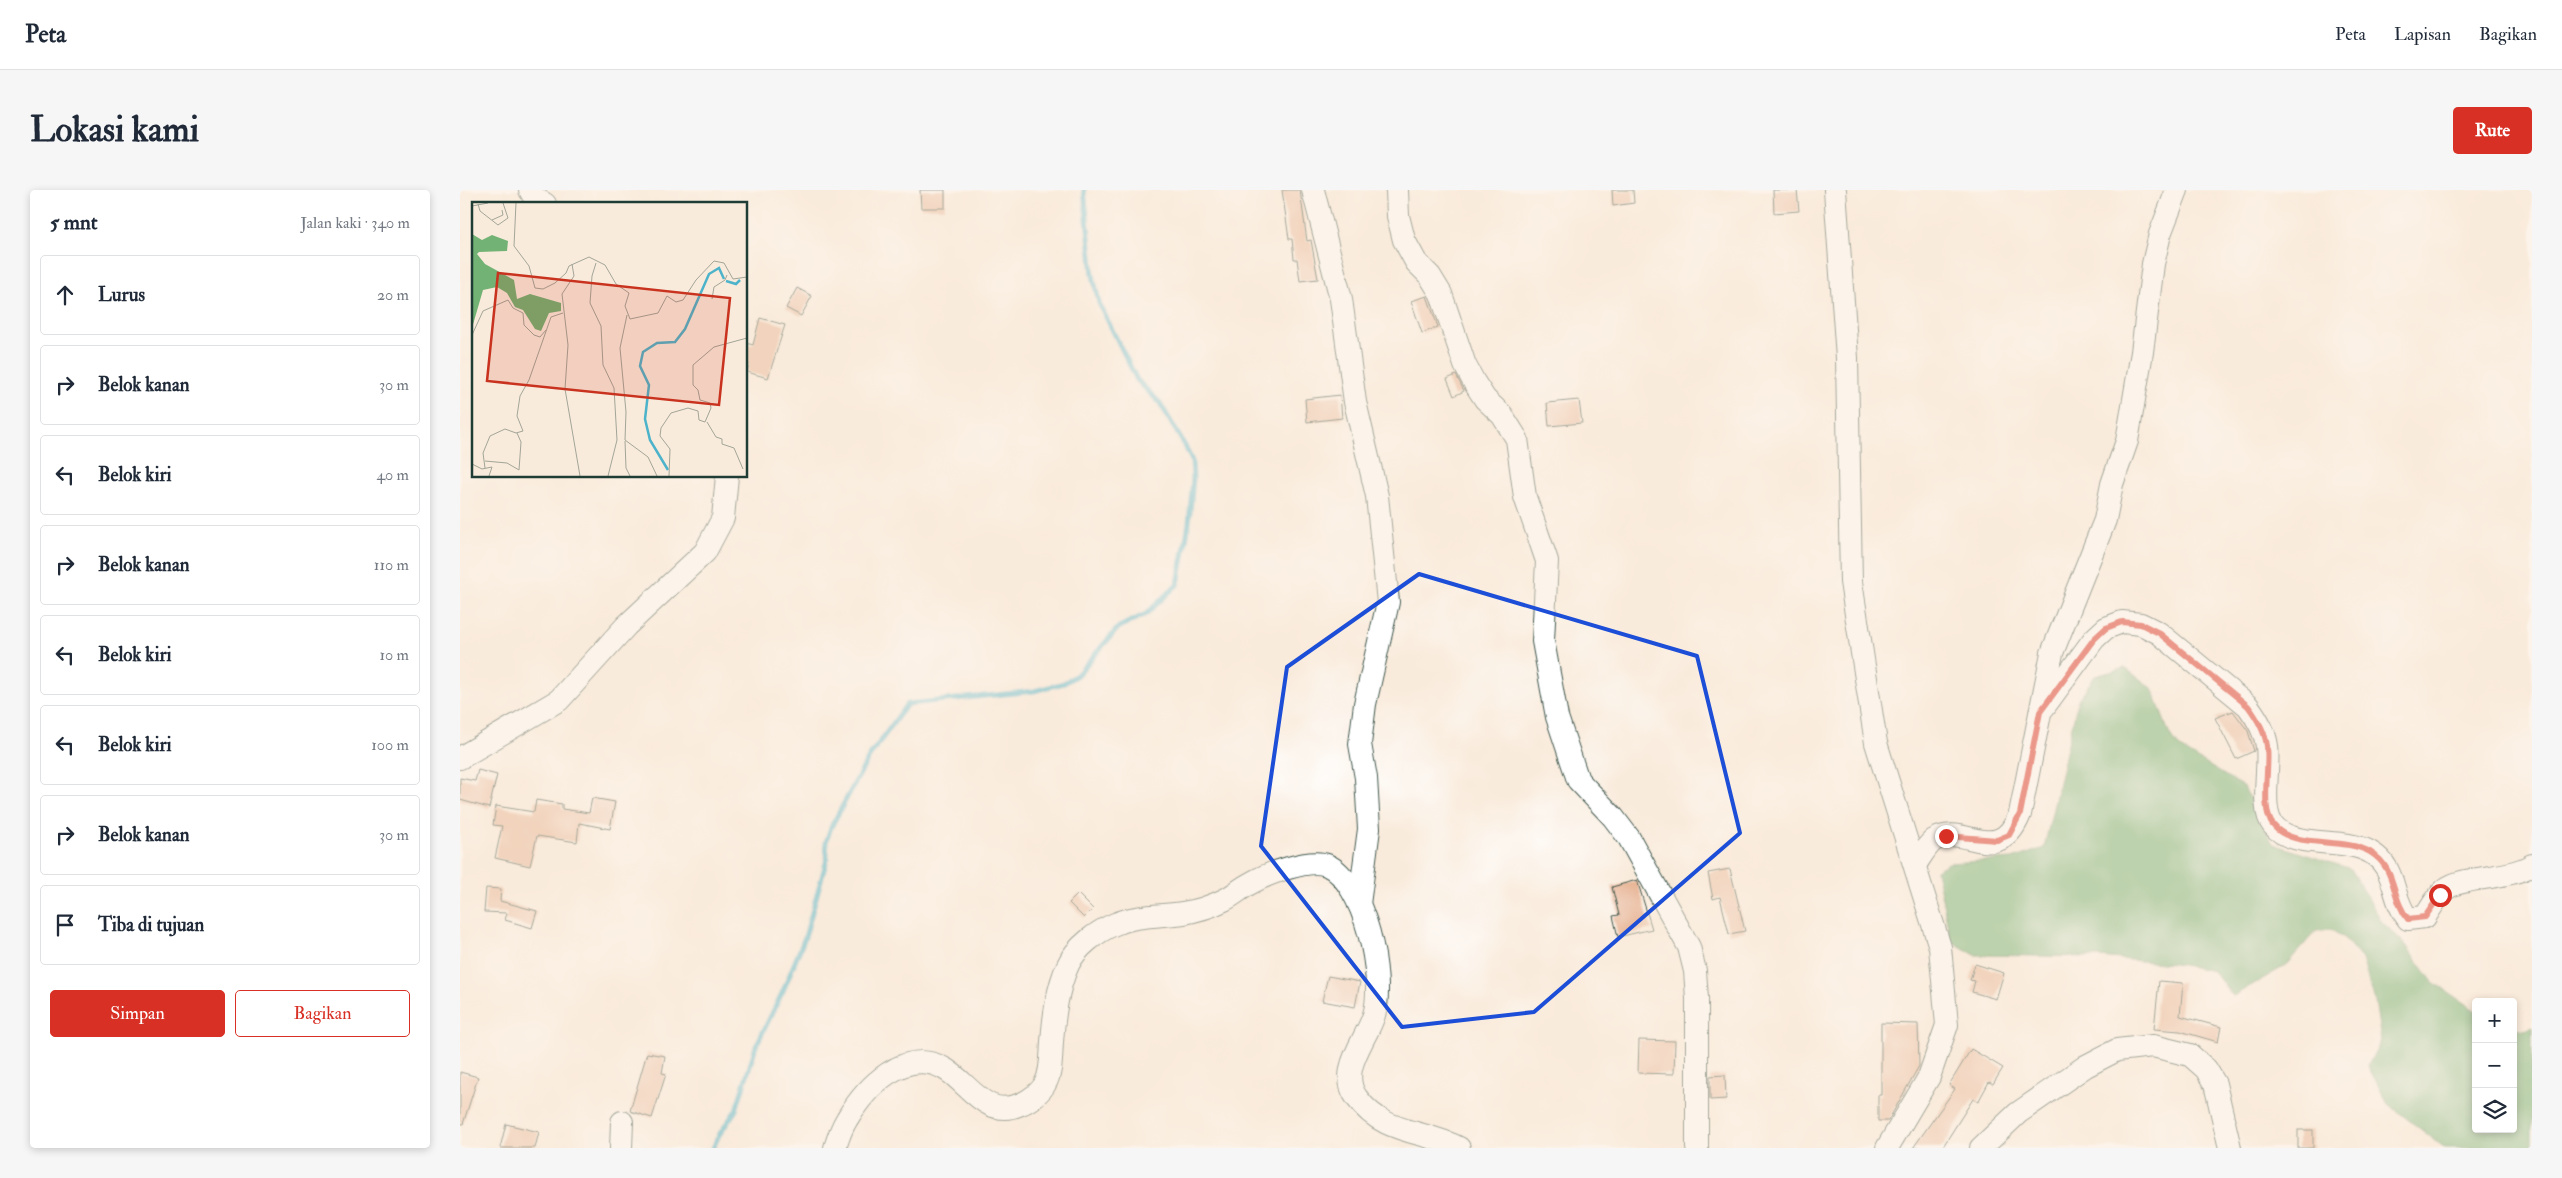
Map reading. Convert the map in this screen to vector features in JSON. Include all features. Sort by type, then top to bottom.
[{"type":"street","points":[[530,190],[534,197],[542,202]]},
{"type":"street","points":[[1313,190],[1340,299],[1355,402],[1377,496],[1388,602],[1366,704],[1360,744],[1366,778],[1369,829],[1359,904]]},
{"type":"street","points":[[1397,190],[1398,216],[1404,240],[1416,262],[1430,276],[1441,294],[1465,364],[1474,382],[1485,399],[1502,415],[1517,439],[1525,497],[1547,561],[1543,642],[1557,717],[1578,780],[1613,817],[1629,838],[1689,947],[1695,971],[1697,998],[1697,1148]]},
{"type":"street","points":[[1835,190],[1847,358],[1852,582],[1876,742],[1940,947],[1947,1025],[1929,1077],[1887,1148]]},
{"type":"street","points":[[1915,865],[1933,840],[1946,836],[1997,840],[2009,835],[2020,814],[2052,653],[2105,520],[2112,484],[2127,441],[2142,352],[2153,264],[2160,234],[2177,190]]},
{"type":"street","points":[[460,758],[559,700],[626,626],[705,552],[723,518],[727,478]]},
{"type":"street","points":[[2040,712],[2094,639],[2106,628],[2122,622],[2141,624],[2159,633],[2248,706],[2256,717],[2267,747],[2268,809],[2272,824],[2281,834],[2298,839],[2350,844],[2370,852],[2389,869],[2403,913],[2408,919],[2425,917],[2446,888],[2456,884],[2510,875],[2532,865]]},
{"type":"street","points":[[834,1148],[846,1119],[875,1082],[900,1066],[919,1062],[932,1063],[946,1070],[970,1092],[991,1106],[1020,1105],[1036,1095],[1046,1084],[1050,1069],[1056,1004],[1068,963],[1087,941],[1116,923],[1187,912],[1225,900],[1252,882],[1303,864],[1326,865],[1344,878],[1359,904],[1370,939],[1377,973],[1374,1013],[1349,1069],[1354,1096],[1372,1117],[1398,1129],[1448,1142],[1459,1148]]},
{"type":"street","points":[[1981,1148],[2018,1113],[2086,1066],[2118,1050],[2153,1046],[2190,1055],[2206,1069],[2215,1084],[2230,1148]]},
{"type":"street","points":[[621,1148],[622,1122]]},
{"type":"highlighted area","points":[[1419,574],[1697,656],[1740,833],[1534,1012],[1402,1027],[1261,846],[1287,667]]},
{"type":"green space","points":[[2125,668],[2152,688],[2169,733],[2180,748],[2244,787],[2273,844],[2351,869],[2382,922],[2405,944],[2433,982],[2472,1008],[2472,1133],[2517,1133],[2517,1028],[2525,1030],[2532,1027],[2532,1148],[2445,1148],[2388,1104],[2368,1066],[2381,1040],[2375,1001],[2362,959],[2343,937],[2331,930],[2316,931],[2285,966],[2233,996],[2213,971],[2184,965],[2099,957],[1975,955],[1951,941],[1936,870],[1949,863],[2012,859],[2044,848],[2078,700],[2095,676]]},
{"type":"building","points":[[920,190],[945,190],[945,208],[921,208]]},
{"type":"building","points":[[1282,190],[1300,190],[1307,241],[1311,240],[1318,279],[1300,281],[1297,259],[1294,259],[1292,239],[1289,239]]},
{"type":"building","points":[[1612,190],[1633,190],[1634,203],[1613,206]]},
{"type":"building","points":[[1773,190],[1797,190],[1799,211],[1774,213]]},
{"type":"building","points":[[797,288],[812,296],[801,316],[786,308]]},
{"type":"building","points":[[1427,296],[1438,327],[1422,333],[1411,301]]},
{"type":"building","points":[[760,318],[785,325],[768,378],[748,372],[748,344],[753,345]]},
{"type":"building","points":[[1456,375],[1464,391],[1454,396],[1447,379]]},
{"type":"building","points":[[1340,395],[1342,418],[1307,422],[1305,399]]},
{"type":"building","points":[[1579,400],[1582,423],[1549,426],[1547,403]]},
{"type":"building","points":[[2233,711],[2248,731],[2254,751],[2236,759],[2215,718]]},
{"type":"building","points":[[478,770],[497,775],[489,808],[460,800],[460,778],[475,781]]},
{"type":"building","points":[[592,798],[615,802],[610,829],[579,823],[577,842],[537,836],[530,866],[495,858],[502,826],[493,825],[496,806],[534,812],[536,800],[562,804],[562,809],[589,813]]},
{"type":"building","points":[[1730,869],[1745,931],[1729,934],[1720,897],[1713,899],[1708,873]]},
{"type":"building","points":[[1637,880],[1652,929],[1618,937],[1613,916],[1619,915],[1612,887]]},
{"type":"building","points":[[486,888],[501,889],[500,901],[537,911],[532,928],[505,920],[507,913],[484,912]]},
{"type":"building","points":[[1078,894],[1093,909],[1084,918],[1069,903]]},
{"type":"building","points":[[1975,964],[2004,973],[1996,999],[1972,992],[1975,981],[1970,980]]},
{"type":"building","points":[[1328,976],[1360,982],[1355,1007],[1322,1001]]},
{"type":"building","points":[[2159,981],[2183,983],[2180,1016],[2221,1027],[2218,1042],[2180,1031],[2154,1029]]},
{"type":"building","points":[[1881,1023],[1918,1024],[1919,1066],[1888,1121],[1878,1121],[1878,1095],[1881,1095]]},
{"type":"building","points":[[1639,1040],[1675,1041],[1674,1074],[1638,1073]]},
{"type":"building","points":[[1971,1049],[2003,1068],[1993,1084],[1989,1082],[1978,1102],[1973,1099],[1942,1148],[1913,1148],[1955,1089],[1949,1085]]},
{"type":"building","points":[[647,1053],[665,1056],[662,1073],[666,1074],[652,1118],[630,1111]]},
{"type":"building","points":[[460,1072],[478,1077],[463,1124],[460,1123]]},
{"type":"building","points":[[1725,1075],[1726,1099],[1710,1100],[1710,1076]]},
{"type":"building","points":[[506,1124],[539,1132],[535,1148],[500,1148]]},
{"type":"building","points":[[2298,1130],[2313,1130],[2313,1148],[2298,1148]]},
{"type":"waterway","points":[[713,1148],[719,1135],[736,1110],[756,1046],[783,991],[805,937],[827,859],[826,842],[831,827],[869,757],[907,704],[1034,691],[1064,683],[1077,675],[1119,627],[1146,614],[1178,584],[1189,523],[1193,478],[1192,461],[1160,403],[1137,380],[1099,303],[1093,275],[1084,190]]},
{"type":"route","points":[[1946,836],[1997,840],[2009,835],[2016,825],[2020,814],[2040,712],[2094,639],[2106,628],[2122,622],[2141,624],[2159,633],[2248,706],[2256,717],[2263,731],[2267,747],[2268,809],[2272,824],[2281,834],[2298,839],[2350,844],[2370,852],[2389,869],[2403,913],[2408,919],[2417,920],[2425,917],[2440,895]]}]
